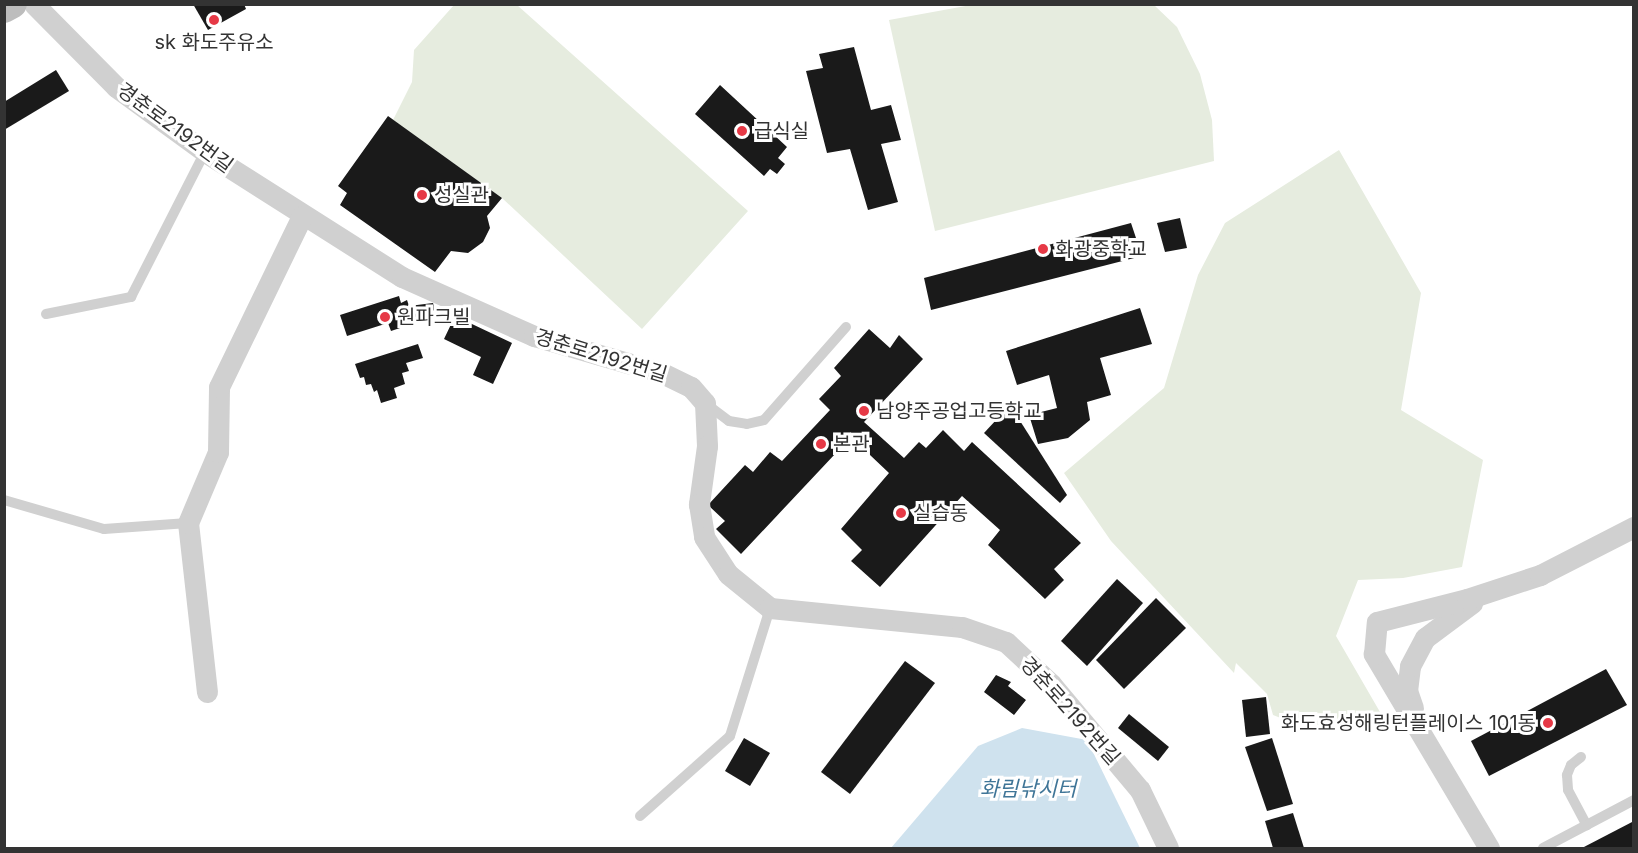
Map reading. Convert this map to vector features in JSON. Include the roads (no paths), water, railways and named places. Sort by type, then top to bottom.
[{"type":"street","points":[[4,9],[13,4]]},
{"type":"street","name":"경춘로2192번길","points":[[34,4],[116,87],[205,152],[302,216],[402,277],[534,336],[662,373],[691,387],[705,403]]},
{"type":"street","points":[[207,692],[188,523],[218,452],[219,387],[302,216]]},
{"type":"street","points":[[705,403],[707,447],[699,504],[704,537],[728,574],[770,608]]},
{"type":"street","points":[[1490,849],[1374,654],[1377,622],[1490,592],[1540,575],[1634,526]]},
{"type":"street","points":[[1428,744],[1407,692],[1410,666],[1425,638],[1490,592]]},
{"type":"street","name":"경춘로2192번길","points":[[770,608],[962,627],[1006,642],[1051,684],[1140,790],[1168,849]]},
{"type":"lane","points":[[46,314],[131,297],[205,152]]},
{"type":"lane","points":[[705,403],[729,421],[747,424],[764,420],[846,327]]},
{"type":"lane","points":[[4,500],[104,529],[188,523]]},
{"type":"lane","points":[[640,816],[729,736],[770,608]]},
{"type":"lane","points":[[1581,757],[1571,765],[1567,775],[1568,790],[1587,825]]},
{"type":"lane","points":[[1542,849],[1634,800]]},
{"type":"water","name":"화림낚시터","points":[[1022,728],[1087,740],[1140,848],[891,848],[978,746]]},
{"type":"place","name":"sk 화도주유소","points":[[214,20]]},
{"type":"place","name":"급식실","points":[[742,131]]},
{"type":"place","name":"성실관","points":[[422,195]]},
{"type":"place","name":"화광중학교","points":[[1043,249]]},
{"type":"place","name":"원파크빌","points":[[385,317]]},
{"type":"place","name":"남양주공업고등학교","points":[[864,411]]},
{"type":"place","name":"본관","points":[[821,444]]},
{"type":"place","name":"실습동","points":[[901,513]]},
{"type":"place","name":"화도효성해링턴플레이스 101동","points":[[1548,723]]}]
